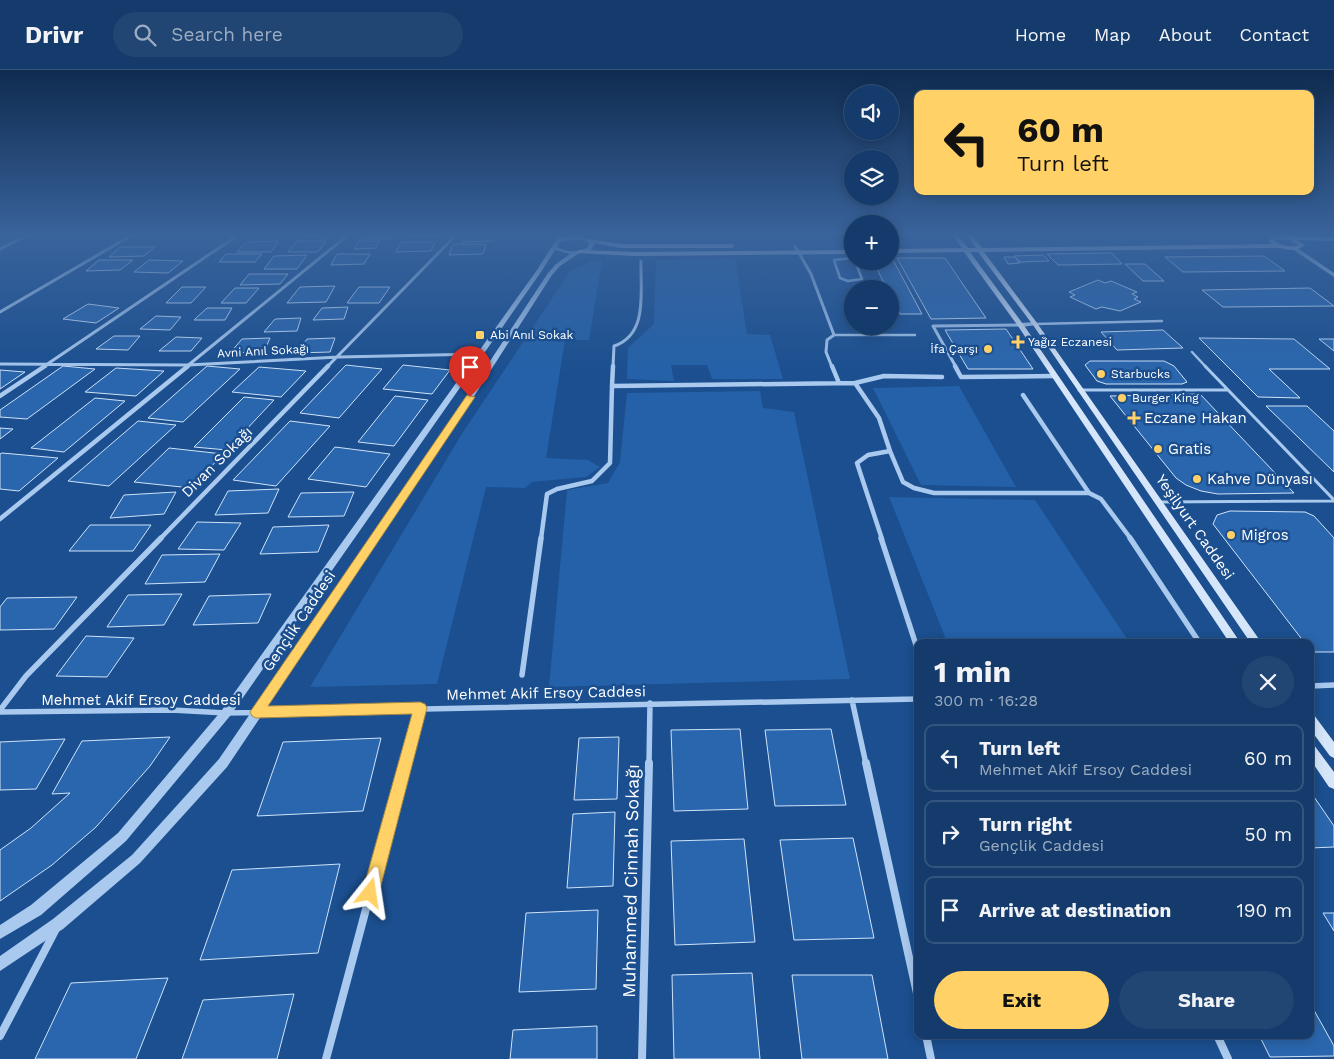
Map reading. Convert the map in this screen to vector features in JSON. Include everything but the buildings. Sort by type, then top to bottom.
[{"type":"main road","name":"Yeşilyurt Caddesi","points":[[988,281],[1021,325],[1233,639]]},
{"type":"main road","name":"Yeşilyurt Caddesi","points":[[1003,281],[1035,324],[1079,390],[1254,639]]},
{"type":"main road","points":[[1314,724],[1334,752]]},
{"type":"main road","points":[[1314,755],[1334,783]]},
{"type":"street","points":[[0,312],[53,281]]},
{"type":"street","points":[[0,396],[170,281]]},
{"type":"street","points":[[0,519],[291,281]]},
{"type":"street","name":"Divan Sokağı","points":[[0,711],[33,670],[173,524],[412,281]]},
{"type":"street","name":"Gençlik Caddesi","points":[[0,932],[36,910],[122,837],[226,713],[531,281]]},
{"type":"street","name":"Gençlik Caddesi","points":[[0,964],[58,924],[136,859],[190,802],[223,763],[440,443],[545,281]]},
{"type":"street","points":[[522,675],[547,494],[557,489],[592,481],[610,463],[614,346],[624,343],[636,330],[639,322],[640,281]]},
{"type":"street","points":[[814,281],[834,335],[827,340],[826,352],[838,383]]},
{"type":"street","points":[[1035,324],[933,326],[961,377],[1055,376]]},
{"type":"street","name":"Avni Anıl Sokağı","points":[[0,364],[188,364],[339,357],[481,354]]},
{"type":"street","points":[[612,386],[855,383],[861,379],[880,377],[942,377]]},
{"type":"street","points":[[855,383],[879,418],[899,477],[909,488],[934,493],[1089,493],[1101,498],[1116,516],[1197,639]]},
{"type":"street","points":[[1023,395],[1089,493]]},
{"type":"street","points":[[890,451],[874,452],[862,457],[856,463],[914,640]]},
{"type":"street","points":[[1314,686],[1334,685]]},
{"type":"street","name":"Mehmet Akif Ersoy Caddesi","points":[[0,711],[172,710],[226,713],[914,699]]},
{"type":"street","points":[[852,700],[914,980]]},
{"type":"street","name":"Muhammed Cinnah Sokağı","points":[[642,1059],[650,703]]},
{"type":"street","points":[[326,1059],[420,708]]},
{"type":"street","points":[[0,1036],[58,924]]},
{"type":"street","points":[[927,1039],[931,1059]]},
{"type":"street","points":[[1219,1039],[1228,1059]]},
{"type":"lane","points":[[1035,324],[1162,321]]},
{"type":"lane","points":[[834,335],[915,335]]},
{"type":"lane","points":[[1192,352],[1334,501]]},
{"type":"lane","points":[[1079,390],[1228,390]]},
{"type":"lane","points":[[1158,502],[1334,501]]},
{"type":"shaded area","points":[[564,281],[599,281],[589,340],[565,340],[546,458],[588,460],[600,467],[586,477],[532,482],[525,488],[486,487],[437,684],[310,687],[463,432]]},
{"type":"shaded area","points":[[655,281],[739,281],[747,334],[770,335],[783,379],[712,379],[707,365],[671,365],[674,381],[627,379],[628,348],[654,324]]},
{"type":"shaded area","points":[[959,386],[1016,487],[921,485],[873,388]]},
{"type":"shaded area","points":[[760,391],[763,408],[794,412],[850,679],[549,687],[567,490],[608,483],[620,462],[627,393]]},
{"type":"shaded area","points":[[889,497],[1035,500],[1127,639],[946,639]]},
{"type":"place","name":"Abi Anıl Sokak","points":[[480,335]]},
{"type":"place","name":"Yağız Eczanesi","points":[[1018,342]]},
{"type":"place","name":"İfa Çarşı","points":[[988,349]]},
{"type":"place","name":"Starbucks","points":[[1101,374]]},
{"type":"place","name":"Burger King","points":[[1122,398]]},
{"type":"place","name":"Eczane Hakan","points":[[1134,418]]},
{"type":"place","name":"Gratis","points":[[1158,449]]},
{"type":"place","name":"Kahve Dünyası","points":[[1197,479]]},
{"type":"place","name":"Migros","points":[[1231,535]]},
{"type":"route","points":[[370,893],[420,708],[256,712],[470,397]]}]
